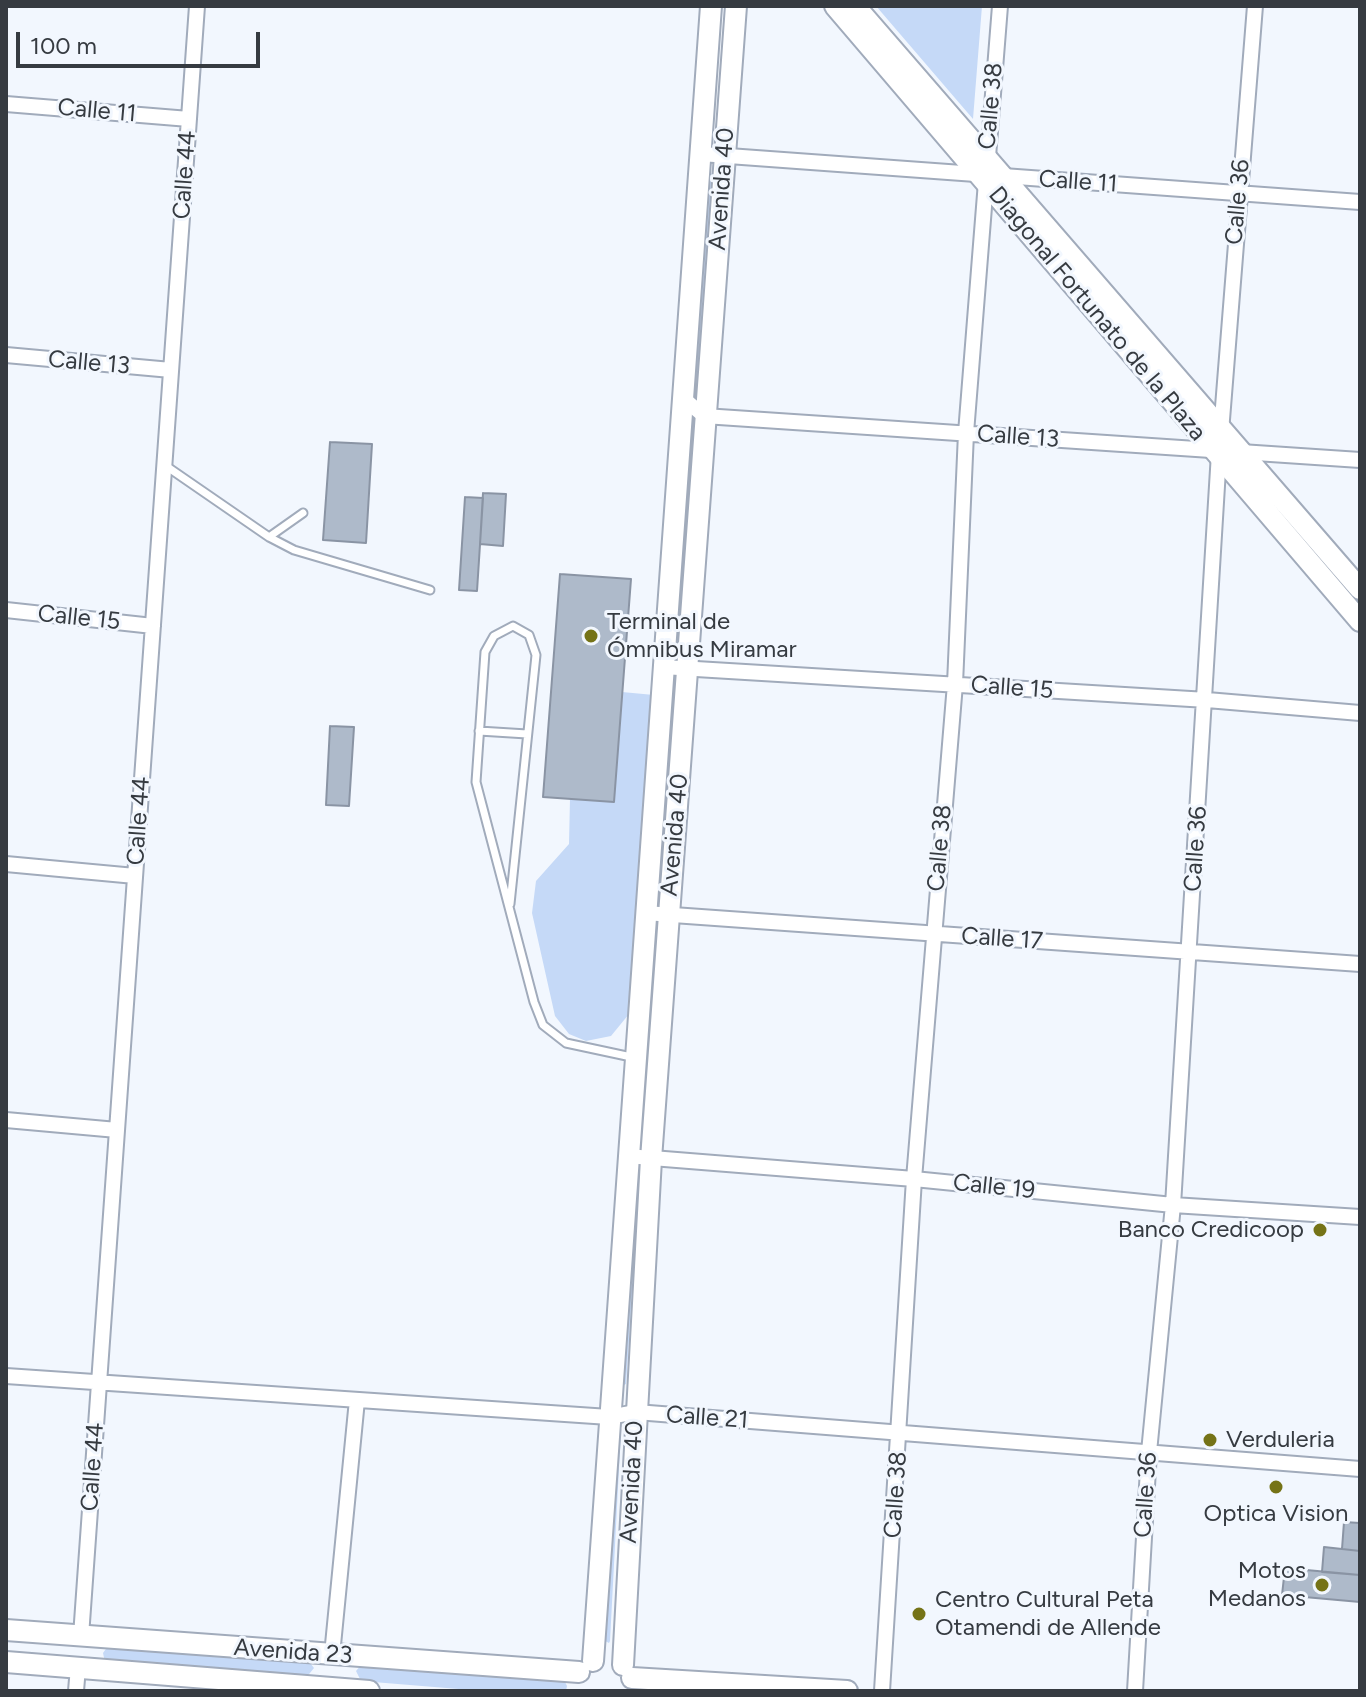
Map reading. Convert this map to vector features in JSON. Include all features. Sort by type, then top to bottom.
[{"type":"main road","name":"Avenida 40","points":[[582,1674],[609,1417],[711,6]]},
{"type":"main road","name":"Avenida 40","points":[[630,1678],[636,1412],[651,1159],[736,6]]},
{"type":"main road","name":"Diagonal Fortunato de la Plaza","points":[[835,6],[1221,429],[1222,452],[1360,589]]},
{"type":"main road","name":"Diagonal Fortunato de la Plaza","points":[[855,6],[988,173],[1360,621]]},
{"type":"main road","name":"Avenida 23","points":[[6,1630],[582,1674]]},
{"type":"main road","points":[[78,1667],[81,1636]]},
{"type":"main road","points":[[330,1690],[332,1655]]},
{"type":"main road","points":[[582,1674],[608,1659],[630,1678],[847,1691]]},
{"type":"main road","name":"Avenida 23","points":[[6,1662],[369,1691]]},
{"type":"street","name":"Calle 44","points":[[81,1636],[197,6]]},
{"type":"street","name":"Calle 38","points":[[882,1691],[901,1433],[914,1179],[955,684],[966,433],[1000,6]]},
{"type":"street","name":"Calle 36","points":[[1221,429],[1255,6]]},
{"type":"street","name":"Calle 11","points":[[6,104],[189,119]]},
{"type":"street","name":"Calle 11","points":[[701,154],[1360,202]]},
{"type":"street","name":"Calle 13","points":[[6,355],[171,370]]},
{"type":"street","points":[[682,397],[704,416]]},
{"type":"street","name":"Calle 13","points":[[704,416],[1360,460]]},
{"type":"street","name":"Calle 36","points":[[1135,1691],[1149,1452],[1173,1205],[1222,452]]},
{"type":"street","name":"Calle 15","points":[[6,610],[153,626]]},
{"type":"street","name":"Calle 15","points":[[663,667],[1207,700],[1360,713]]},
{"type":"street","points":[[6,864],[135,876]]},
{"type":"street","name":"Calle 17","points":[[645,913],[1360,964]]},
{"type":"street","points":[[6,1120],[117,1130]]},
{"type":"street","name":"Calle 19","points":[[627,1156],[914,1179],[1173,1205],[1360,1217]]},
{"type":"street","name":"Calle 21","points":[[6,1376],[609,1417],[636,1412],[1360,1469]]},
{"type":"street","points":[[332,1655],[357,1400]]},
{"type":"street","points":[[76,1691],[78,1667]]},
{"type":"lane","points":[[164,465],[269,537],[294,550],[430,590]]},
{"type":"lane","points":[[269,537],[303,513]]},
{"type":"lane","points":[[510,904],[536,655],[529,635],[513,626],[503,628],[487,645],[476,782],[534,1002],[543,1025],[566,1043],[658,1061]]},
{"type":"lane","points":[[479,731],[527,734]]},
{"type":"shaded area","points":[[876,6],[982,6],[973,119]]},
{"type":"shaded area","points":[[713,173],[698,379],[695,377],[710,174]]},
{"type":"shaded area","points":[[695,425],[679,630],[676,629],[692,426]]},
{"type":"shaded area","points":[[622,692],[654,695],[629,1014],[611,1036],[586,1041],[569,1034],[555,1016],[532,913],[536,881],[569,844],[570,799],[614,802]]},
{"type":"shaded area","points":[[640,1179],[626,1384],[624,1385],[637,1181]]},
{"type":"shaded area","points":[[621,1430],[609,1643],[605,1641],[618,1432]]},
{"type":"shaded area","points":[[108,1646],[307,1659],[314,1668],[305,1679],[105,1662],[103,1653]]},
{"type":"shaded area","points":[[362,1664],[563,1678],[567,1686],[566,1691],[483,1691],[361,1681],[356,1671]]},
{"type":"building","points":[[330,442],[372,444],[366,543],[323,540]]},
{"type":"building","points":[[483,493],[506,494],[503,546],[480,544]]},
{"type":"building","points":[[465,497],[483,498],[477,591],[459,590]]},
{"type":"building","name":"Terminal de Ómnibus Miramar","points":[[560,574],[631,579],[614,802],[543,797]]},
{"type":"building","points":[[330,726],[354,727],[349,806],[326,805]]},
{"type":"building","name":"Motos Medanos","points":[[1344,1522],[1360,1523],[1360,1551],[1342,1549]]},
{"type":"building","name":"Motos Medanos","points":[[1324,1547],[1360,1551],[1360,1575],[1322,1572]]},
{"type":"building","name":"Motos Medanos","points":[[1285,1568],[1360,1575],[1360,1602],[1282,1595]]},
{"type":"place","name":"Terminal de Ómnibus Miramar","points":[[591,636]]},
{"type":"place","name":"Banco Credicoop","points":[[1320,1230]]},
{"type":"place","name":"Verduleria","points":[[1210,1440]]},
{"type":"place","name":"Optica Vision","points":[[1276,1487]]},
{"type":"place","name":"Motos Medanos","points":[[1322,1585]]},
{"type":"place","name":"Centro Cultural Peta Otamendi de Allende","points":[[919,1614]]}]
